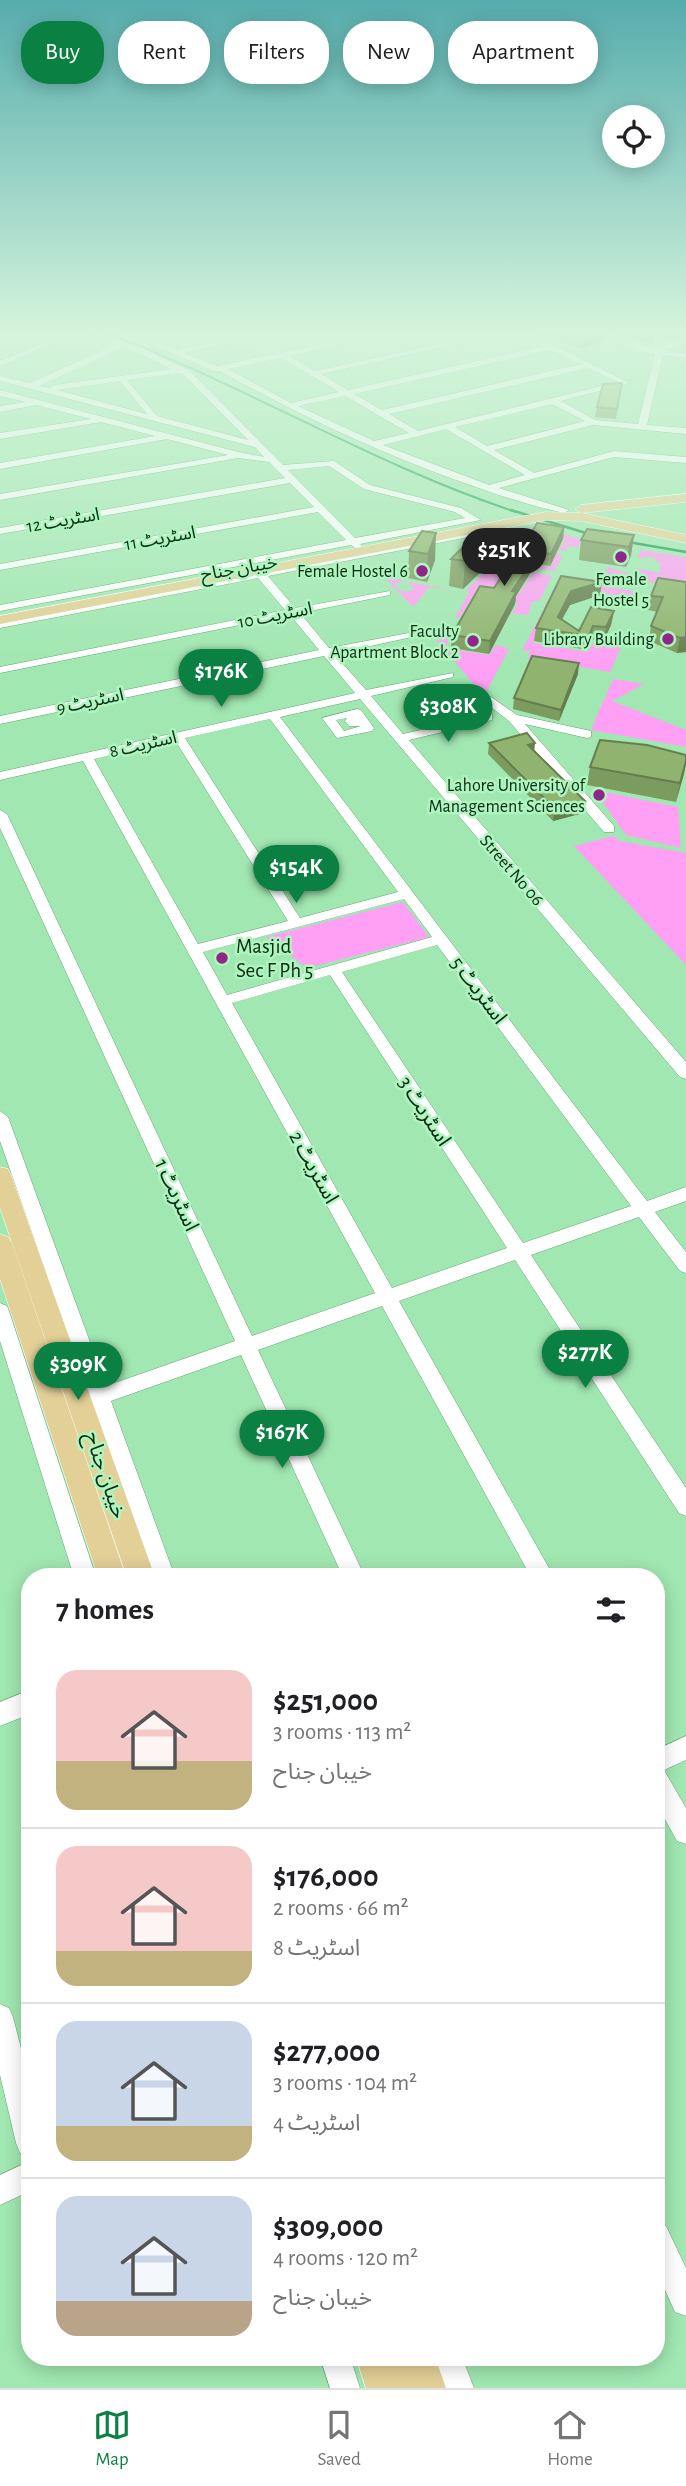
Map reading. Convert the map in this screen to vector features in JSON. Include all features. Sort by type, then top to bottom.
[{"type":"main road","name":"خیبان جناح","points":[[0,619],[259,573],[530,512],[686,498]]},
{"type":"main road","points":[[612,523],[606,514],[608,511],[637,504]]},
{"type":"main road","name":"خیبان جناح","points":[[0,619],[232,566],[530,512],[546,516],[572,516],[642,529]]},
{"type":"main road","points":[[642,529],[686,532]]},
{"type":"main road","points":[[642,529],[686,539]]},
{"type":"main road","name":"خیبان جناح","points":[[0,1175],[91,1399],[138,1568]]},
{"type":"main road","name":"خیبان جناح","points":[[0,1243],[108,1568]]},
{"type":"main road","points":[[379,2366],[386,2388]]},
{"type":"main road","points":[[418,2366],[426,2388]]},
{"type":"street","points":[[0,466],[126,443]]},
{"type":"street","points":[[194,443],[237,455],[269,459]]},
{"type":"street","points":[[252,443],[258,445],[354,543]]},
{"type":"street","points":[[369,443],[489,488],[530,512]]},
{"type":"street","points":[[372,445],[378,443]]},
{"type":"street","points":[[476,443],[531,475]]},
{"type":"street","points":[[486,449],[508,443]]},
{"type":"street","points":[[489,488],[614,454],[686,460]]},
{"type":"street","points":[[0,497],[237,455]]},
{"type":"street","points":[[279,468],[331,463],[368,487],[458,510],[480,523]]},
{"type":"street","name":"اسٹریٹ 12","points":[[0,531],[292,480]]},
{"type":"street","name":"اسٹریٹ 11","points":[[0,567],[321,509]]},
{"type":"street","name":"Street No 06","points":[[259,573],[686,1073]]},
{"type":"street","name":"اسٹریٹ 10","points":[[0,670],[386,593]]},
{"type":"street","name":"اسٹریٹ 9","points":[[0,720],[426,631]]},
{"type":"street","name":"اسٹریٹ 8","points":[[0,776],[449,675]]},
{"type":"street","points":[[491,701],[513,718],[608,829]]},
{"type":"street","name":"اسٹریٹ 5","points":[[273,715],[686,1266]]},
{"type":"street","points":[[400,738],[488,717]]},
{"type":"street","points":[[513,718],[587,733]]},
{"type":"street","points":[[178,736],[297,923]]},
{"type":"street","name":"اسٹریٹ 2","points":[[86,756],[538,1568]]},
{"type":"street","name":"اسٹریٹ 1","points":[[0,814],[350,1568]]},
{"type":"street","points":[[194,950],[408,894]]},
{"type":"street","points":[[222,1000],[441,939]]},
{"type":"street","name":"اسٹریٹ 3","points":[[334,969],[517,1253],[686,1506]]},
{"type":"street","points":[[0,1117],[91,1399],[160,1568]]},
{"type":"street","points":[[91,1399],[686,1194]]},
{"type":"street","points":[[0,1311],[82,1568]]},
{"type":"street","points":[[0,1714],[21,1706]]},
{"type":"street","points":[[665,1758],[686,1748]]},
{"type":"street","points":[[665,1795],[686,1832]]},
{"type":"street","points":[[0,2017],[21,2105]]},
{"type":"street","points":[[0,2191],[21,2180]]},
{"type":"street","points":[[665,2256],[686,2301]]},
{"type":"street","points":[[338,2366],[345,2388]]},
{"type":"street","points":[[450,2366],[459,2388]]},
{"type":"shaded area","points":[[543,526],[582,540],[578,547],[567,547],[566,551],[548,548],[550,544],[562,546],[565,538],[538,534],[519,563],[550,567],[554,559],[544,558],[549,552],[558,553],[562,558],[554,571],[476,562],[486,549],[520,543],[511,533]]},
{"type":"shaded area","points":[[641,550],[686,557],[686,586],[604,577],[608,567],[637,576],[641,573],[637,568],[660,573],[660,564],[653,557],[637,558]]},
{"type":"shaded area","points":[[489,568],[519,572],[499,590],[519,594],[533,572],[552,576],[539,601],[532,601],[528,615],[512,613],[518,603],[475,595],[459,618],[455,618],[469,592],[466,590]]},
{"type":"shaded area","points":[[384,577],[406,581],[394,584],[402,592],[414,590],[408,582],[454,590],[429,587],[413,607]]},
{"type":"shaded area","points":[[559,580],[639,592],[634,608],[619,605],[620,596],[566,588],[547,611],[543,610]]},
{"type":"shaded area","points":[[542,613],[551,615],[545,617],[533,643],[588,652],[593,643],[621,647],[610,672],[528,658],[531,648],[529,651],[522,650]]},
{"type":"shaded area","points":[[433,636],[447,637],[449,640],[445,648],[489,655],[496,645],[509,649],[484,696]]},
{"type":"shaded area","points":[[613,679],[644,684],[612,701],[686,730],[686,747],[591,730],[604,699],[608,700],[605,698]]},
{"type":"shaded area","points":[[594,790],[678,807],[681,848],[626,835]]},
{"type":"shaded area","points":[[613,836],[620,841],[686,853],[686,965],[574,846]]},
{"type":"shaded area","points":[[403,902],[429,937],[307,968],[266,937]]},
{"type":"building","points":[[537,523],[564,527],[551,554],[538,552],[512,591],[516,592],[490,641],[452,635],[480,586],[494,588],[509,566],[513,566]]},
{"type":"building","points":[[587,529],[634,535],[629,547],[581,540]]},
{"type":"building","points":[[422,531],[436,533],[428,554],[409,551]]},
{"type":"building","points":[[471,539],[487,541],[465,561],[451,559]]},
{"type":"building","points":[[561,576],[602,582],[571,591],[558,617],[579,631],[591,607],[614,611],[606,627],[593,626],[589,636],[536,628]]},
{"type":"building","points":[[658,578],[686,582],[686,637],[680,638],[651,626],[663,597],[651,596]]},
{"type":"building","points":[[532,656],[579,663],[561,710],[514,698]]},
{"type":"building","points":[[527,733],[535,743],[528,745],[585,801],[555,809],[489,743]]},
{"type":"building","points":[[600,740],[647,745],[686,755],[680,783],[590,767]]},
{"type":"waterway","points":[[350,443],[463,493],[516,512]]},
{"type":"waterway","points":[[511,510],[589,534]]},
{"type":"waterway","points":[[628,542],[686,552]]},
{"type":"place","name":"Female Hostel 5","points":[[621,557]]},
{"type":"place","name":"Female Hostel 6","points":[[422,571]]},
{"type":"place","name":"Library Building","points":[[668,639]]},
{"type":"place","name":"Faculty Apartment Block 2","points":[[473,641]]},
{"type":"place","name":"Lahore University of Management Sciences","points":[[599,795]]},
{"type":"place","name":"Masjid Sec F Ph 5","points":[[222,958]]}]
